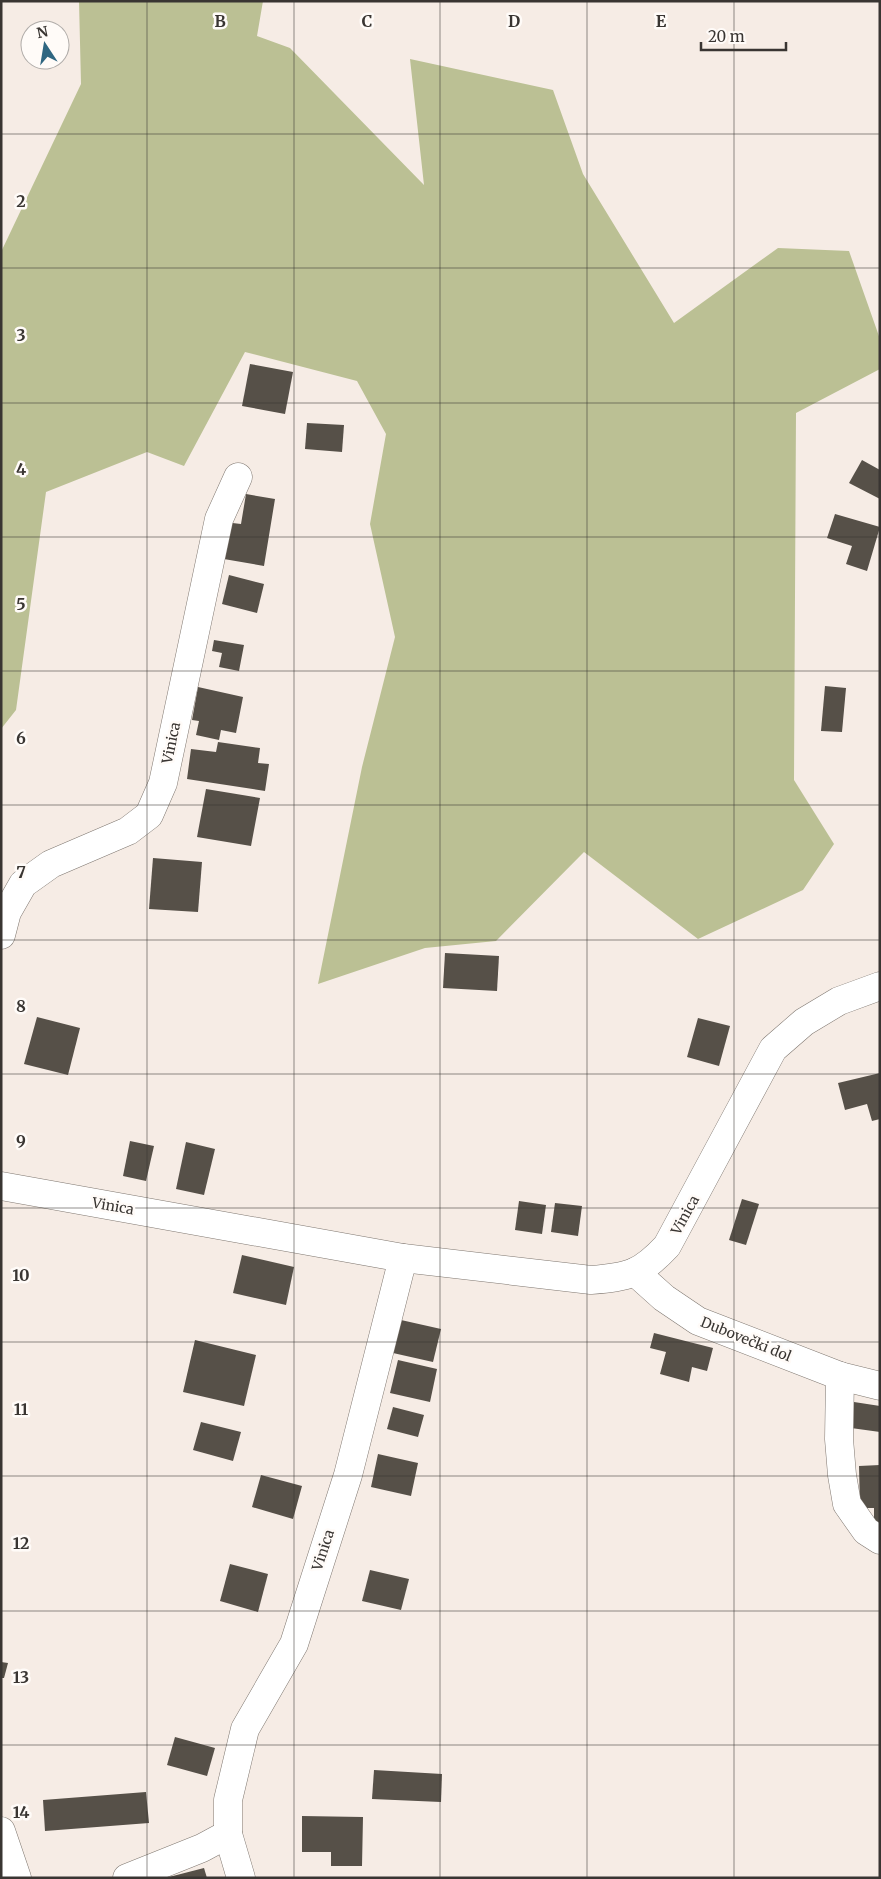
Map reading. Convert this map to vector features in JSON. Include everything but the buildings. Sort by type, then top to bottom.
[{"type":"street","name":"Vinica","points":[[1,935],[7,912],[23,884],[52,864],[128,831],[149,815],[163,783],[219,519],[238,477]]},
{"type":"street","name":"Vinica","points":[[1,1186],[403,1258],[591,1280],[619,1278],[635,1272],[652,1262],[668,1246],[773,1049],[804,1022],[839,1001],[880,986]]},
{"type":"street","name":"Vinica","points":[[241,1878],[228,1834],[228,1800],[245,1729],[294,1644],[348,1475],[403,1258]]},
{"type":"street","name":"Dubovečki dol","points":[[635,1272],[664,1298],[698,1321],[840,1376],[880,1386]]},
{"type":"street","points":[[840,1376],[838,1439],[847,1504],[866,1530],[880,1540]]},
{"type":"street","points":[[1,1830],[17,1878]]},
{"type":"street","points":[[127,1878],[202,1848],[228,1834]]},
{"type":"green space","points":[[79,1],[263,1],[257,36],[290,48],[424,185],[410,59],[553,90],[583,174],[674,323],[778,248],[849,251],[880,339],[880,369],[796,413],[794,780],[834,844],[803,890],[698,939],[584,852],[496,941],[425,948],[318,984],[362,767],[395,637],[370,524],[386,434],[357,381],[245,352],[184,466],[147,452],[46,492],[16,710],[1,729],[1,252],[81,84]]}]
